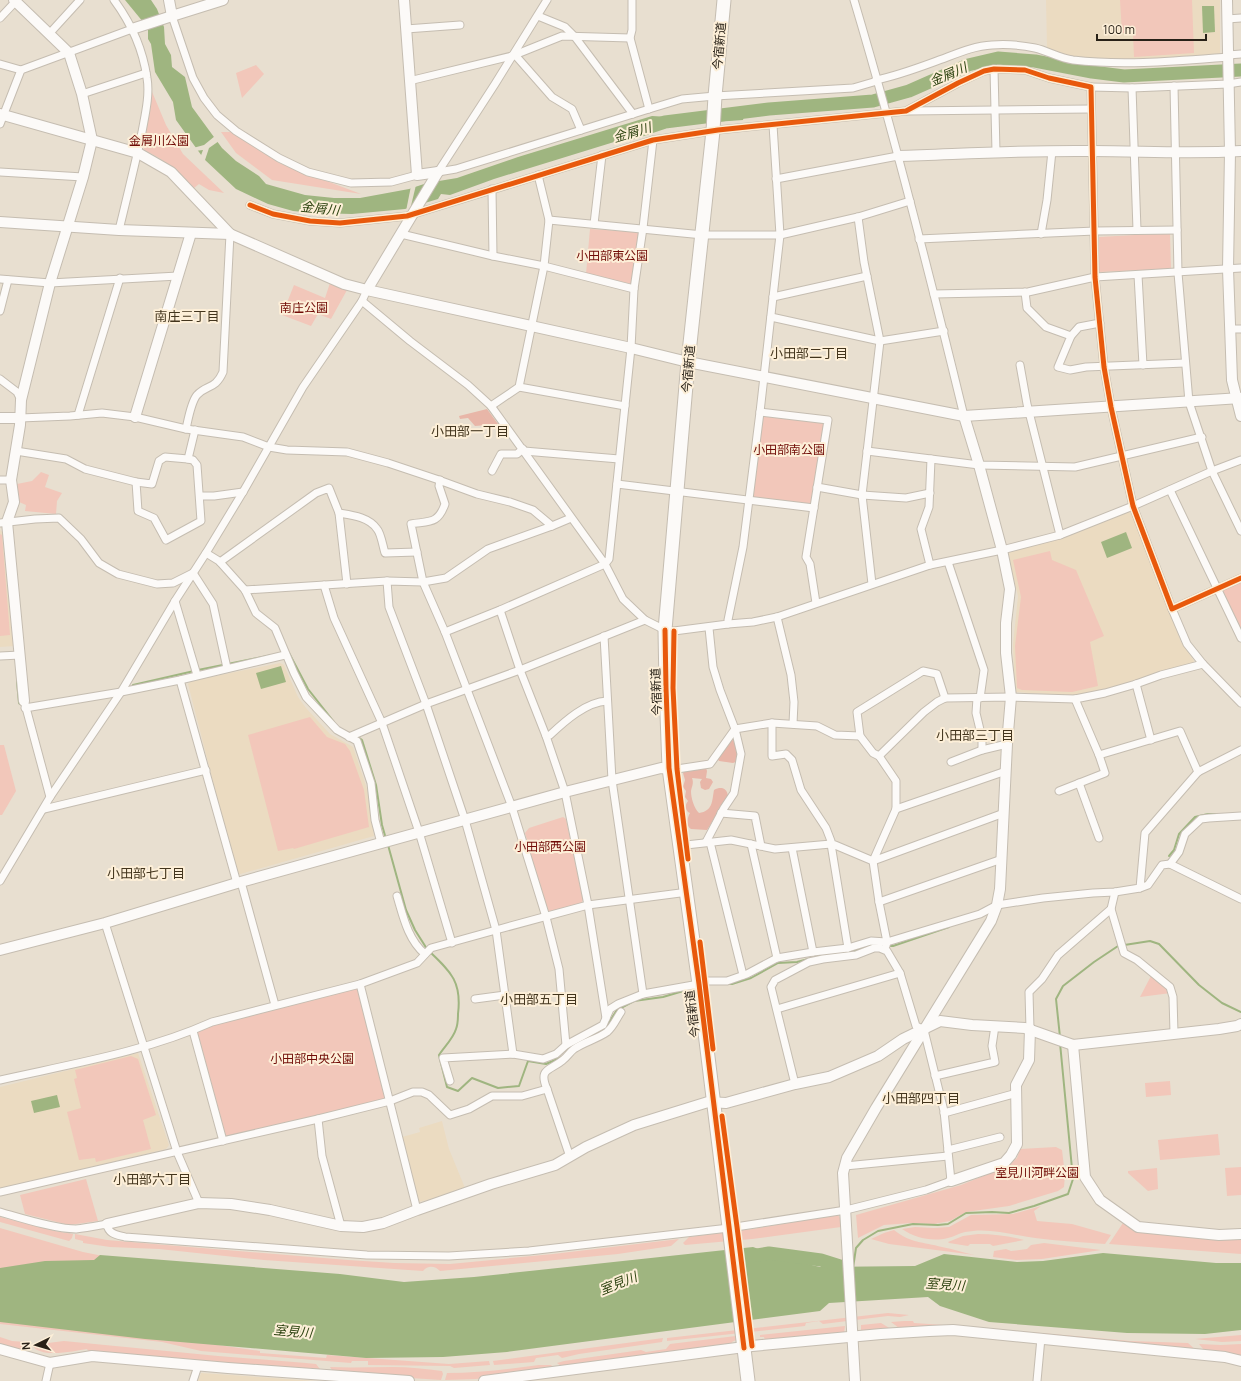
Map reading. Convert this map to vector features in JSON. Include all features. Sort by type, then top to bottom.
[{"type":"highway","name":"今宿新道","points":[[724,0],[715,130],[706,235],[692,362],[670,631],[673,688],[673,769],[702,982],[748,1347],[756,1381]]},
{"type":"highway","name":"今宿新道","points":[[717,96],[731,0]]},
{"type":"highway","name":"今宿新道","points":[[673,769],[686,845],[689,892]]},
{"type":"highway","name":"今宿新道","points":[[748,1347],[748,1381]]},
{"type":"street","points":[[0,18],[15,0],[69,53],[82,94],[92,140],[83,177],[50,283],[20,400],[20,425],[11,480],[14,502],[4,522],[25,704],[50,796]]},
{"type":"street","points":[[49,34],[80,0]]},
{"type":"street","points":[[114,0],[126,17],[132,29],[144,60],[148,79],[146,108],[138,153],[119,230]]},
{"type":"street","points":[[169,0],[168,17],[193,78],[204,98],[217,115],[236,131],[279,158],[308,172],[351,183],[391,182],[418,175],[456,169],[682,99],[853,88],[965,50],[992,45],[1006,44],[1034,48],[1072,59],[1124,63],[1146,63],[1241,54]]},
{"type":"street","points":[[0,64],[21,70],[132,29],[223,0]]},
{"type":"street","points":[[404,0],[418,175]]},
{"type":"street","points":[[0,881],[44,809],[50,796],[121,692],[175,601],[243,492],[303,387],[362,302],[367,290],[438,172],[547,0]]},
{"type":"street","points":[[632,0],[632,30],[630,38],[648,109]]},
{"type":"street","points":[[854,0],[898,156],[944,331],[964,416],[1002,550],[1010,588],[1006,623],[1006,653],[1011,697],[998,906],[991,921],[876,1108],[847,1158],[843,1173],[855,1381]]},
{"type":"street","points":[[1227,0],[1230,152],[1228,269],[1230,329],[1232,380],[1238,398],[1241,416]]},
{"type":"street","points":[[538,16],[565,27],[575,37],[633,114]]},
{"type":"street","points":[[1227,19],[1241,18]]},
{"type":"street","points":[[406,29],[460,25]]},
{"type":"street","points":[[410,81],[512,56],[562,36],[630,38]]},
{"type":"street","points":[[512,56],[516,56],[552,97],[572,109],[582,130]]},
{"type":"street","points":[[906,111],[958,83],[984,71],[994,69],[1024,70],[1049,78],[1091,87],[1132,88],[1228,84],[1241,82]]},
{"type":"street","points":[[994,69],[996,152]]},
{"type":"street","points":[[21,70],[1,118],[92,140],[138,153],[171,172],[230,234],[222,372],[219,380],[211,387],[201,391],[195,397],[186,429]]},
{"type":"street","points":[[82,94],[146,73]]},
{"type":"street","points":[[1174,86],[1178,273],[1189,402],[1202,437],[1212,471],[1241,531]]},
{"type":"street","points":[[1091,87],[1096,277],[1104,367],[1111,407],[1133,506],[1172,609],[1187,644],[1203,664],[1240,700]]},
{"type":"street","points":[[1132,88],[1137,230]]},
{"type":"street","points":[[250,205],[273,214],[310,221],[340,223],[412,216],[492,189],[653,140],[715,130],[906,111],[1091,109]]},
{"type":"street","points":[[728,624],[743,547],[780,236],[773,125]]},
{"type":"street","points":[[445,632],[500,610],[605,564],[609,559],[631,348],[634,289],[643,228],[653,140]]},
{"type":"street","points":[[776,179],[898,156],[1093,150],[1134,152],[1241,151]]},
{"type":"street","points":[[1041,234],[1047,200],[1052,151]]},
{"type":"street","points":[[594,224],[602,156]]},
{"type":"street","points":[[0,172],[83,177]]},
{"type":"street","points":[[492,406],[519,387],[544,266],[549,220],[538,175]]},
{"type":"street","points":[[492,189],[493,256]]},
{"type":"street","points":[[549,220],[706,235],[780,236],[858,217],[910,201]]},
{"type":"street","points":[[858,217],[867,276],[880,341],[862,495],[872,584]]},
{"type":"street","points":[[0,222],[119,230],[230,234],[344,284],[367,290],[692,362],[964,416],[1238,398]]},
{"type":"street","points":[[919,239],[1095,231],[1177,230]]},
{"type":"street","points":[[135,417],[191,233]]},
{"type":"street","points":[[401,234],[493,256],[544,266],[634,289]]},
{"type":"street","points":[[934,294],[1025,292],[1096,277],[1241,268]]},
{"type":"street","points":[[1138,275],[1143,365]]},
{"type":"street","points":[[0,279],[50,283],[178,276]]},
{"type":"street","points":[[773,297],[867,276]]},
{"type":"street","points":[[78,415],[120,278]]},
{"type":"street","points":[[0,310],[8,280]]},
{"type":"street","points":[[1025,292],[1027,308],[1046,327],[1071,336]]},
{"type":"street","points":[[362,302],[468,385],[492,406],[605,564],[623,599],[645,620],[670,631],[709,628],[728,624],[753,622],[777,616],[930,565],[1002,550],[1060,535],[1241,460]]},
{"type":"street","points":[[771,317],[880,341],[944,331]]},
{"type":"street","points":[[1100,323],[1079,327],[1071,336],[1058,368],[1070,370],[1185,363]]},
{"type":"street","points":[[1230,329],[1241,329]]},
{"type":"street","points":[[1020,365],[1029,412],[1060,535]]},
{"type":"street","points":[[0,379],[17,392],[20,400]]},
{"type":"street","points":[[519,387],[625,406]]},
{"type":"street","points":[[760,412],[828,420],[806,557],[810,564],[816,603]]},
{"type":"street","points":[[0,418],[102,413],[135,417],[186,429],[243,437],[269,447],[286,450],[347,452],[388,463],[477,494],[510,502],[534,510],[552,526]]},
{"type":"street","points":[[188,459],[194,430]]},
{"type":"street","points":[[867,451],[979,465],[1075,468],[1202,437]]},
{"type":"street","points":[[492,471],[501,454],[517,454],[524,450],[619,459]]},
{"type":"street","points":[[16,452],[66,460],[85,469],[136,482],[152,484],[159,461],[165,457],[193,460],[197,465],[201,521],[166,540],[154,518],[138,511],[136,482]]},
{"type":"street","points":[[930,565],[921,529],[929,507],[931,459]]},
{"type":"street","points":[[0,480],[11,480]]},
{"type":"street","points":[[440,480],[439,486],[445,504],[441,515],[433,520],[411,524],[423,582],[445,632],[512,807],[546,916],[559,969],[566,1045]]},
{"type":"street","points":[[617,484],[814,508]]},
{"type":"street","points":[[817,487],[862,495],[906,498],[930,493]]},
{"type":"street","points":[[220,562],[316,494],[329,488],[339,513],[347,584]]},
{"type":"street","points":[[1170,490],[1241,638]]},
{"type":"street","points":[[200,496],[214,496],[243,492]]},
{"type":"street","points":[[339,513],[365,519],[377,529],[384,553],[417,552]]},
{"type":"street","points":[[4,522],[59,518],[80,539],[99,563],[118,574],[157,584],[173,583],[193,573]]},
{"type":"street","points":[[245,590],[387,581],[423,582],[446,578],[488,549],[571,518]]},
{"type":"street","points":[[206,553],[220,562],[245,590],[256,613],[275,628],[284,652],[306,697],[337,730],[357,740],[371,783],[375,820],[385,842]]},
{"type":"street","points":[[948,562],[984,670],[976,713],[982,738],[982,750]]},
{"type":"street","points":[[193,573],[213,604],[227,665]]},
{"type":"street","points":[[1172,609],[1241,578]]},
{"type":"street","points":[[387,581],[389,607],[426,704],[465,820],[496,930],[513,1054]]},
{"type":"street","points":[[324,585],[334,618],[382,723],[419,832],[452,943]]},
{"type":"street","points":[[175,601],[196,671]]},
{"type":"street","points":[[500,610],[520,670],[546,736],[565,792],[588,906],[606,1018]]},
{"type":"street","points":[[777,616],[791,676],[794,702],[794,724]]},
{"type":"street","points":[[350,737],[426,704],[520,670],[645,620]]},
{"type":"street","points":[[709,628],[713,667],[735,729],[741,754],[734,793],[721,813],[708,842],[743,975]]},
{"type":"street","points":[[604,636],[612,780],[643,994]]},
{"type":"street","points":[[25,704],[121,692],[180,680],[196,671],[284,652]]},
{"type":"street","points":[[3,656],[20,655]]},
{"type":"street","points":[[879,756],[924,712],[937,702],[946,698],[1011,697],[1075,699],[1105,693],[1161,675],[1203,664]]},
{"type":"street","points":[[885,950],[886,942],[873,861],[896,809],[896,781],[879,756],[873,753],[860,736],[857,712],[923,671],[937,674],[946,698]]},
{"type":"street","points":[[180,680],[275,1005]]},
{"type":"street","points":[[1136,684],[1151,740]]},
{"type":"street","points":[[1059,791],[1106,773],[1075,699]]},
{"type":"street","points":[[546,736],[550,735],[586,706],[599,701],[607,701]]},
{"type":"street","points":[[772,723],[772,756],[786,754],[792,760],[801,790],[826,828],[831,841],[830,844],[848,948]]},
{"type":"street","points":[[0,950],[104,923],[239,882],[565,792],[661,768],[673,769],[710,764],[735,729],[772,723],[794,724],[817,726],[836,735],[860,736]]},
{"type":"street","points":[[1098,755],[1180,731],[1198,772]]},
{"type":"street","points":[[951,762],[982,750],[1007,744]]},
{"type":"street","points":[[1140,888],[1144,832],[1198,772],[1241,750]]},
{"type":"street","points":[[44,809],[206,770]]},
{"type":"street","points":[[896,809],[1006,771]]},
{"type":"street","points":[[1080,783],[1099,838]]},
{"type":"street","points":[[721,813],[755,816],[761,846]]},
{"type":"street","points":[[686,845],[732,840],[775,849],[830,844],[873,861],[1004,813]]},
{"type":"street","points":[[1170,864],[1179,852],[1185,834],[1201,819],[1241,816]]},
{"type":"street","points":[[751,844],[777,958]]},
{"type":"street","points":[[792,848],[813,952]]},
{"type":"street","points":[[879,902],[1002,859]]},
{"type":"street","points":[[450,1081],[442,1058],[513,1054],[543,1059],[556,1054],[566,1045],[603,1025],[610,1009],[618,1004],[643,994],[702,982],[727,981],[743,975],[777,958],[886,942],[980,914],[998,906],[1043,898],[1115,892],[1140,888],[1148,885],[1162,865],[1170,864],[1241,899]]},
{"type":"street","points":[[0,1080],[144,1047],[193,1031],[212,1022],[360,984],[417,963],[431,948],[546,916],[588,906],[689,892]]},
{"type":"street","points":[[1115,892],[1111,909],[1124,953],[1137,960],[1170,987],[1173,997],[1174,1033]]},
{"type":"street","points":[[397,896],[405,923],[418,948],[425,954]]},
{"type":"street","points":[[106,1224],[107,1229],[114,1235],[125,1238],[367,1255],[449,1256],[529,1252],[733,1227],[846,1210],[926,1190],[1004,1164],[1011,1155],[1017,1144],[1016,1085],[1029,1060],[1029,992],[1042,979],[1058,955],[1111,909]]},
{"type":"street","points":[[104,923],[177,1152],[199,1202]]},
{"type":"street","points":[[872,944],[887,951],[900,973],[916,1026],[924,1030],[944,1113],[951,1181]]},
{"type":"street","points":[[796,1084],[771,987],[776,980],[809,962],[856,955],[872,944]]},
{"type":"street","points":[[777,1010],[900,973]]},
{"type":"street","points":[[360,984],[417,1210]]},
{"type":"street","points":[[475,999],[505,995]]},
{"type":"street","points":[[570,1156],[543,1081],[544,1074],[563,1060],[573,1050],[606,1033],[612,1027],[621,1012]]},
{"type":"street","points":[[0,1212],[63,1228],[76,1229],[106,1224],[199,1202],[230,1204],[270,1210],[341,1226],[363,1227],[383,1223],[492,1184],[555,1165],[586,1147],[634,1125],[708,1102],[726,1103],[796,1084],[829,1077],[858,1066],[878,1056],[903,1039],[940,1021],[1030,1029],[1064,1041],[1174,1033],[1237,1026],[1241,1024]]},
{"type":"street","points":[[935,1076],[995,1062],[992,1046],[995,1026]]},
{"type":"street","points":[[193,1031],[222,1141]]},
{"type":"street","points":[[1064,1041],[1085,1177],[1100,1200],[1138,1227],[1219,1235],[1241,1234]]},
{"type":"street","points":[[0,1192],[318,1119],[390,1101],[413,1092],[422,1092],[435,1100],[450,1115],[468,1109],[492,1096],[522,1096],[547,1090]]},
{"type":"street","points":[[944,1113],[1017,1093]]},
{"type":"street","points":[[318,1119],[322,1156],[341,1226]]},
{"type":"street","points":[[845,1166],[948,1153],[1000,1137]]},
{"type":"street","points":[[484,1381],[748,1347],[881,1334],[953,1330],[1225,1357],[1241,1362]]},
{"type":"street","points":[[1037,1381],[1041,1338]]},
{"type":"street","points":[[0,1349],[50,1362],[92,1356],[347,1379],[409,1381]]},
{"type":"street","points":[[46,1381],[50,1362]]},
{"type":"street","points":[[193,1381],[198,1366]]},
{"type":"shaded area","points":[[1046,0],[1220,0],[1220,54],[1119,61],[1064,57],[1047,49]]},
{"type":"shaded area","points":[[487,409],[498,424],[475,426],[468,418],[460,419],[459,416]]},
{"type":"shaded area","points":[[1127,511],[1132,514],[1181,642],[1194,661],[1193,664],[1118,687],[1076,696],[1015,692],[1013,645],[1018,596],[1008,555],[1009,552],[1062,538]]},
{"type":"shaded area","points":[[0,530],[5,534],[15,646],[0,647]]},
{"type":"shaded area","points":[[280,663],[284,665],[298,697],[306,708],[330,734],[353,747],[367,789],[374,836],[237,875],[188,684],[191,681]]},
{"type":"shaded area","points":[[730,741],[735,741],[739,753],[738,761],[733,763],[719,761],[717,758]]},
{"type":"shaded area","points":[[706,768],[706,778],[711,779],[713,782],[709,789],[705,790],[701,788],[700,782],[702,779],[692,778],[693,783],[691,791],[694,806],[697,811],[699,813],[704,812],[709,808],[712,802],[714,790],[723,788],[728,796],[707,830],[691,829],[689,828],[688,824],[690,813],[686,808],[688,801],[685,797],[686,791],[683,787],[685,780],[683,773],[685,770]]},
{"type":"shaded area","points":[[138,1053],[169,1145],[166,1149],[0,1189],[0,1087]]},
{"type":"shaded area","points":[[442,1121],[449,1149],[465,1188],[443,1196],[419,1202],[402,1137],[420,1132],[419,1128]]},
{"type":"shaded area","points":[[201,1373],[315,1381],[198,1381]]},
{"type":"green space","points":[[1120,0],[1192,0],[1194,53],[1134,57],[1133,33],[1122,33]]},
{"type":"green space","points":[[256,65],[264,74],[242,98],[236,73]]},
{"type":"green space","name":"金屑川公園","points":[[150,87],[166,125],[183,154],[224,193],[209,190],[199,184],[194,188],[165,162],[145,151],[143,147],[151,105]]},
{"type":"green space","name":"金屑川公園","points":[[221,132],[231,132],[279,163],[361,194],[272,180],[236,153]]},
{"type":"green space","name":"小田部東公園","points":[[590,229],[639,232],[632,284],[586,274]]},
{"type":"green space","points":[[1170,233],[1171,269],[1099,272],[1099,237]]},
{"type":"green space","name":"南庄公園","points":[[330,283],[347,290],[331,319],[318,314],[311,326],[282,315],[294,285],[325,298]]},
{"type":"green space","name":"小田部南公園","points":[[762,415],[825,421],[813,505],[752,497]]},
{"type":"green space","points":[[41,472],[49,475],[45,487],[62,493],[57,501],[56,514],[25,511],[26,505],[19,502],[17,484],[32,481]]},
{"type":"green space","points":[[0,534],[2,535],[10,635],[0,636]]},
{"type":"green space","points":[[1050,551],[1052,560],[1076,570],[1104,636],[1090,642],[1098,686],[1072,692],[1022,690],[1017,688],[1015,646],[1021,597],[1013,560]]},
{"type":"green space","points":[[1241,580],[1241,631],[1223,592],[1224,589]]},
{"type":"green space","points":[[310,717],[327,737],[345,744],[350,751],[364,790],[369,827],[294,849],[278,851],[248,735]]},
{"type":"green space","points":[[0,745],[4,745],[16,791],[2,815],[0,815]]},
{"type":"green space","name":"小田部西公園","points":[[563,817],[566,819],[583,900],[581,904],[551,912],[547,911],[525,833],[529,828]]},
{"type":"green space","points":[[1152,974],[1171,993],[1140,997]]},
{"type":"green space","name":"小田部中央公園","points":[[360,984],[390,1101],[223,1141],[193,1031]]},
{"type":"green space","points":[[131,1056],[138,1059],[156,1115],[143,1120],[151,1149],[96,1162],[95,1158],[79,1160],[67,1112],[81,1108],[74,1079],[77,1078],[75,1070]]},
{"type":"green space","points":[[1170,1081],[1171,1095],[1146,1097],[1145,1083]]},
{"type":"green space","points":[[1218,1134],[1220,1155],[1160,1160],[1158,1140]]},
{"type":"green space","name":"室見川河畔公園","points":[[1056,1147],[1062,1150],[1065,1175],[1064,1187],[1058,1191],[1009,1206],[966,1212],[950,1221],[934,1224],[912,1223],[884,1225],[858,1238],[856,1215],[961,1185],[1008,1166],[1017,1158],[1020,1149]]},
{"type":"green space","points":[[1241,1167],[1241,1195],[1227,1196],[1225,1168]]},
{"type":"green space","points":[[1157,1168],[1158,1189],[1148,1191],[1128,1173],[1128,1171]]},
{"type":"green space","points":[[86,1179],[98,1221],[69,1225],[25,1214],[20,1195]]},
{"type":"green space","points":[[1041,1206],[1034,1211],[1037,1221],[1072,1224],[1111,1235],[1105,1244],[1026,1237],[983,1230],[965,1232],[936,1240],[918,1237],[902,1229],[915,1227],[949,1227],[971,1215],[1013,1214]]},
{"type":"green space","points":[[838,1215],[840,1218],[841,1227],[752,1239],[685,1245],[683,1243],[689,1237],[752,1229]]},
{"type":"green space","points":[[0,1217],[73,1234],[72,1238],[69,1241],[0,1222]]},
{"type":"green space","points":[[1123,1223],[1135,1232],[1241,1239],[1241,1254],[1109,1244]]},
{"type":"green space","points":[[0,1228],[83,1252],[123,1260],[0,1270]]},
{"type":"green space","points":[[894,1230],[917,1242],[975,1255],[889,1244],[871,1239]]},
{"type":"green space","points":[[75,1234],[107,1240],[348,1260],[450,1264],[553,1254],[679,1239],[671,1246],[618,1254],[440,1271],[434,1267],[429,1267],[423,1271],[264,1260],[159,1249],[110,1247],[83,1243],[83,1241],[75,1239]]},
{"type":"green space","points":[[978,1234],[1013,1237],[1024,1240],[993,1246],[990,1244],[970,1244],[968,1246],[948,1242],[963,1236]]},
{"type":"green space","points":[[1044,1243],[1101,1250],[1042,1259],[1016,1260],[993,1257],[994,1251],[1006,1249],[1011,1251],[1027,1249],[1031,1245]]},
{"type":"green space","points":[[0,1313],[260,1351],[260,1353],[326,1358],[327,1355],[449,1364],[489,1361],[490,1365],[454,1368],[450,1366],[368,1365],[368,1361],[352,1361],[351,1363],[201,1351],[162,1342],[0,1324]]},
{"type":"green space","points":[[888,1313],[909,1315],[823,1324],[819,1321],[806,1323],[805,1326],[667,1341],[667,1338]]},
{"type":"green space","points":[[904,1321],[959,1326],[899,1328],[891,1322]]},
{"type":"green space","points":[[881,1323],[891,1329],[866,1332],[861,1330],[861,1325]]},
{"type":"green space","points":[[845,1326],[844,1334],[765,1341],[764,1337],[760,1337],[760,1335]]},
{"type":"green space","points":[[985,1328],[1130,1341],[1188,1343],[1197,1351],[979,1330]]},
{"type":"green space","points":[[1241,1335],[1241,1341],[1222,1342],[1195,1339]]},
{"type":"green space","points":[[736,1336],[736,1340],[732,1342],[731,1347],[564,1368],[557,1363],[641,1350],[646,1352],[666,1349],[670,1344]]},
{"type":"green space","points":[[0,1337],[12,1341],[26,1342],[29,1348],[25,1353],[0,1346]]},
{"type":"green space","points":[[663,1338],[662,1342],[579,1354],[562,1358],[558,1355],[536,1358],[534,1362],[494,1365],[493,1361]]},
{"type":"green space","points":[[64,1341],[316,1364],[323,1373],[93,1351],[89,1352],[87,1349],[49,1353],[42,1352],[32,1345]]},
{"type":"green space","points":[[1199,1344],[1241,1344],[1241,1357],[1204,1350]]},
{"type":"green space","points":[[539,1365],[551,1365],[556,1370],[476,1379],[445,1380],[447,1373],[482,1372]]},
{"type":"green space","points":[[330,1367],[405,1367],[442,1371],[443,1374],[441,1380],[334,1373]]},
{"type":"water","points":[[125,0],[151,0],[157,9],[164,27],[165,44],[171,55],[172,67],[185,77],[192,107],[222,148],[236,161],[259,176],[266,184],[305,195],[334,198],[360,198],[409,189],[427,183],[457,178],[518,157],[652,116],[705,119],[745,112],[743,120],[701,123],[670,121],[648,125],[640,134],[494,179],[450,195],[441,194],[438,199],[405,209],[352,214],[293,211],[268,204],[236,189],[204,159],[176,120],[173,102],[155,72],[151,44],[148,39],[148,28]]},
{"type":"water","points":[[1202,6],[1214,6],[1215,32],[1203,33]]},
{"type":"water","points":[[1126,532],[1132,548],[1107,558],[1101,542]]},
{"type":"water","points":[[281,666],[286,682],[261,689],[256,673]]},
{"type":"water","points":[[57,1095],[60,1107],[34,1113],[31,1101]]},
{"type":"water","points":[[753,1247],[787,1259],[820,1267],[915,1266],[944,1254],[1017,1262],[1043,1261],[1103,1253],[1216,1263],[1241,1263],[1241,1330],[1205,1334],[1127,1333],[989,1322],[940,1306],[928,1297],[829,1303],[820,1311],[507,1352],[443,1357],[366,1358],[145,1339],[0,1322],[0,1268],[45,1261],[94,1260],[100,1255],[340,1274],[404,1282],[474,1277]]},
{"type":"pier","points":[[215,136],[219,141],[209,148],[204,163],[200,158],[203,150],[195,151],[193,148],[204,145]]},
{"type":"pier","points":[[416,185],[410,210],[406,211],[411,186]]},
{"type":"waterway","name":"金屑川","points":[[629,134],[665,122],[769,109],[873,101],[909,91],[968,65],[998,58],[1035,61],[1092,72],[1124,76],[1241,70]]},
{"type":"waterway","points":[[289,653],[308,689],[334,722]]},
{"type":"waterway","points":[[198,670],[272,655]]},
{"type":"waterway","points":[[133,685],[194,671]]},
{"type":"waterway","points":[[17,682],[20,704]]},
{"type":"waterway","points":[[358,737],[362,740],[376,785],[382,825],[386,839]]},
{"type":"waterway","points":[[1169,856],[1174,850],[1179,834],[1195,817],[1208,814],[1222,814]]},
{"type":"waterway","points":[[388,845],[406,910],[415,930],[427,949]]},
{"type":"waterway","points":[[887,946],[893,946],[949,927]]},
{"type":"waterway","points":[[1060,1037],[1056,999],[1063,986],[1118,946],[1150,941],[1159,944],[1199,985],[1222,1003],[1241,1012]]},
{"type":"waterway","points":[[726,984],[732,984],[751,978],[778,963],[797,962],[871,946]]},
{"type":"waterway","points":[[430,952],[449,972],[453,978],[458,994],[459,1003],[457,1027],[455,1033],[439,1055],[447,1087],[458,1091],[472,1078],[498,1088],[519,1086],[528,1061],[546,1064],[562,1057]]},
{"type":"waterway","points":[[604,1030],[617,1010],[634,1001],[663,997],[690,989]]},
{"type":"waterway","points":[[853,1268],[856,1248],[863,1240],[878,1231],[913,1224],[948,1224],[966,1213],[1009,1213],[1068,1194],[1073,1179],[1060,1043]]},
{"type":"waterway","points":[[566,1052],[573,1046]]},
{"type":"waterway","name":"室見川","points":[[751,1256],[769,1253],[821,1260],[840,1266],[854,1277]]},
{"type":"cycle path","points":[[250,205],[273,214],[310,221],[340,223],[407,216],[653,140],[718,130],[906,111],[958,83],[984,71],[994,69],[1025,70],[1049,78],[1091,87],[1095,277],[1104,367],[1111,407],[1133,506],[1172,609],[1241,578]]},
{"type":"cycle path","points":[[665,630],[669,768],[699,984],[744,1348]]},
{"type":"cycle path","points":[[674,631],[673,688],[677,769],[688,859]]},
{"type":"cycle path","points":[[700,942],[713,1049]]},
{"type":"cycle path","points":[[722,1116],[752,1346]]},
{"type":"district","name":"南庄三丁目","points":[[187,316]]},
{"type":"district","name":"小田部二丁目","points":[[809,353]]},
{"type":"district","name":"小田部一丁目","points":[[470,431]]},
{"type":"district","name":"小田部三丁目","points":[[975,735]]},
{"type":"district","name":"小田部七丁目","points":[[146,873]]},
{"type":"district","name":"小田部五丁目","points":[[539,999]]},
{"type":"district","name":"小田部四丁目","points":[[921,1098]]},
{"type":"district","name":"小田部六丁目","points":[[152,1179]]}]
